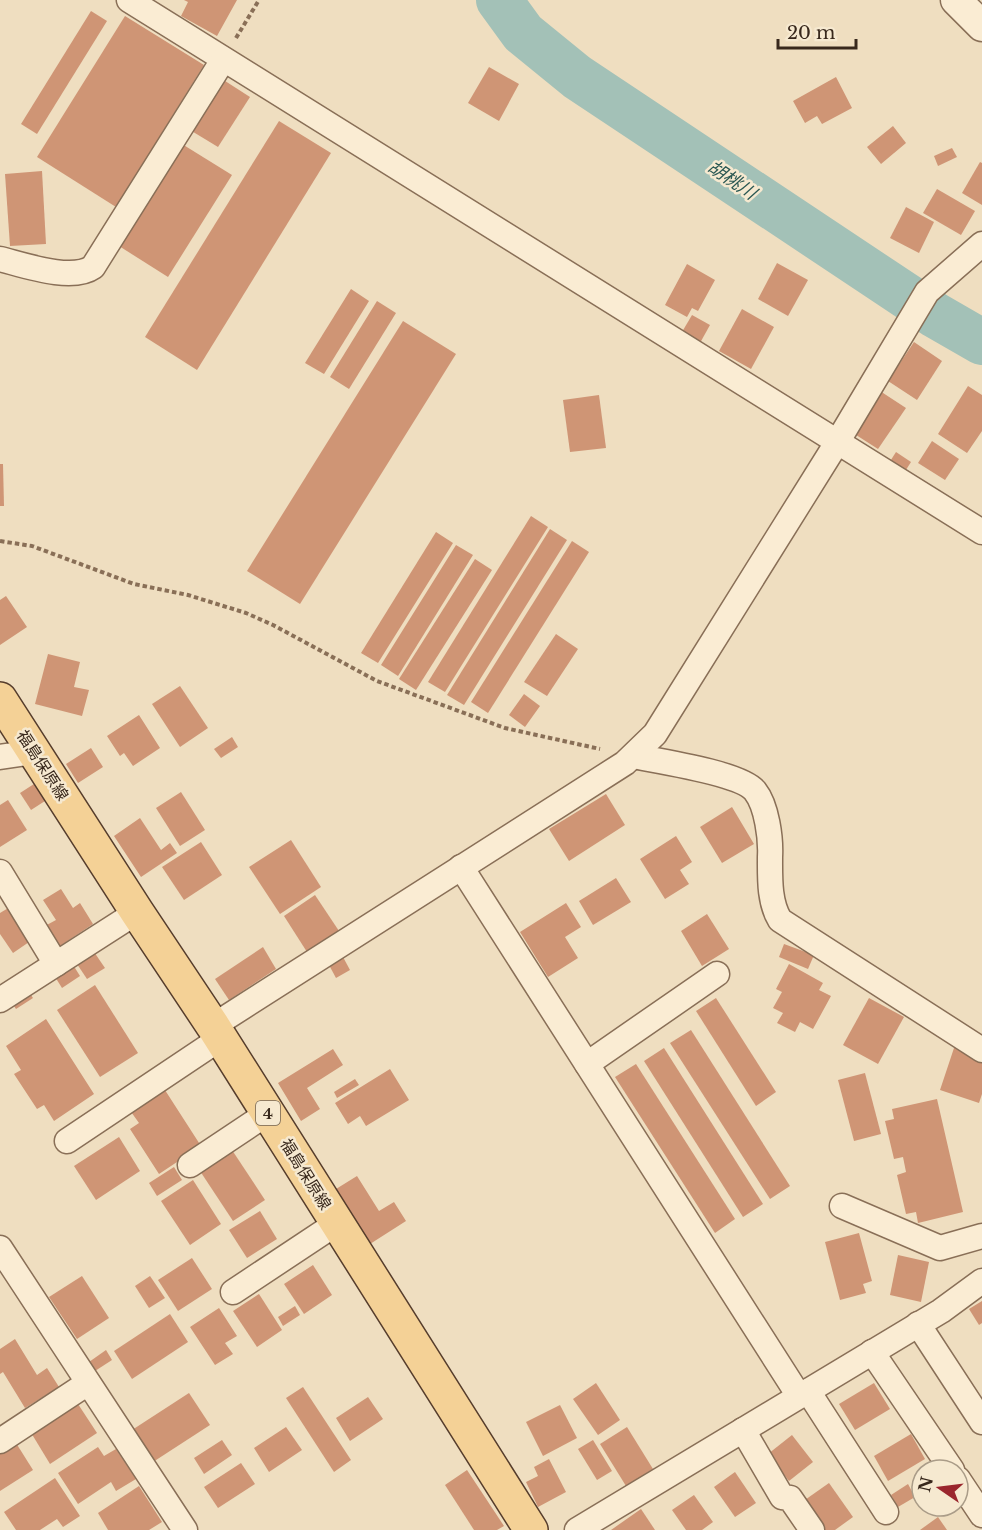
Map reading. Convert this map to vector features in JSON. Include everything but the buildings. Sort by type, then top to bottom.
[{"type":"main road","name":"福島保原線","points":[[0,699],[217,1032],[523,1527]]},
{"type":"street","points":[[129,0],[982,532]]},
{"type":"street","points":[[956,0],[982,26]]},
{"type":"street","points":[[0,259],[66,273],[86,272],[93,267],[224,60]]},
{"type":"street","points":[[67,1141],[217,1032],[461,867],[633,756],[655,734],[838,441],[927,292],[982,244]]},
{"type":"street","points":[[0,757],[34,752]]},
{"type":"street","points":[[633,756],[725,775],[749,785],[756,791],[771,835],[771,892],[780,920],[982,1050]]},
{"type":"street","points":[[461,867],[586,1064],[803,1394],[886,1512]]},
{"type":"street","points":[[0,872],[56,964]]},
{"type":"street","points":[[0,1000],[137,912]]},
{"type":"street","points":[[586,1064],[717,974]]},
{"type":"street","points":[[190,1165],[268,1113]]},
{"type":"street","points":[[842,1206],[940,1248],[982,1236]]},
{"type":"street","points":[[233,1292],[337,1223]]},
{"type":"street","points":[[0,1248],[185,1530]]},
{"type":"street","points":[[578,1530],[918,1324],[982,1281]]},
{"type":"street","points":[[918,1324],[982,1422]]},
{"type":"street","points":[[872,1352],[944,1458]]},
{"type":"street","points":[[0,1441],[88,1383]]},
{"type":"street","points":[[743,1430],[782,1497],[790,1498],[812,1530]]},
{"type":"street","points":[[970,1497],[982,1515]]},
{"type":"path","points":[[224,60],[259,0]]},
{"type":"path","points":[[0,541],[33,546],[134,584],[188,595],[246,613],[273,625],[376,681],[505,728],[633,756]]},
{"type":"waterway","name":"胡桃川","points":[[499,0],[523,33],[577,77],[935,315],[982,342]]}]
